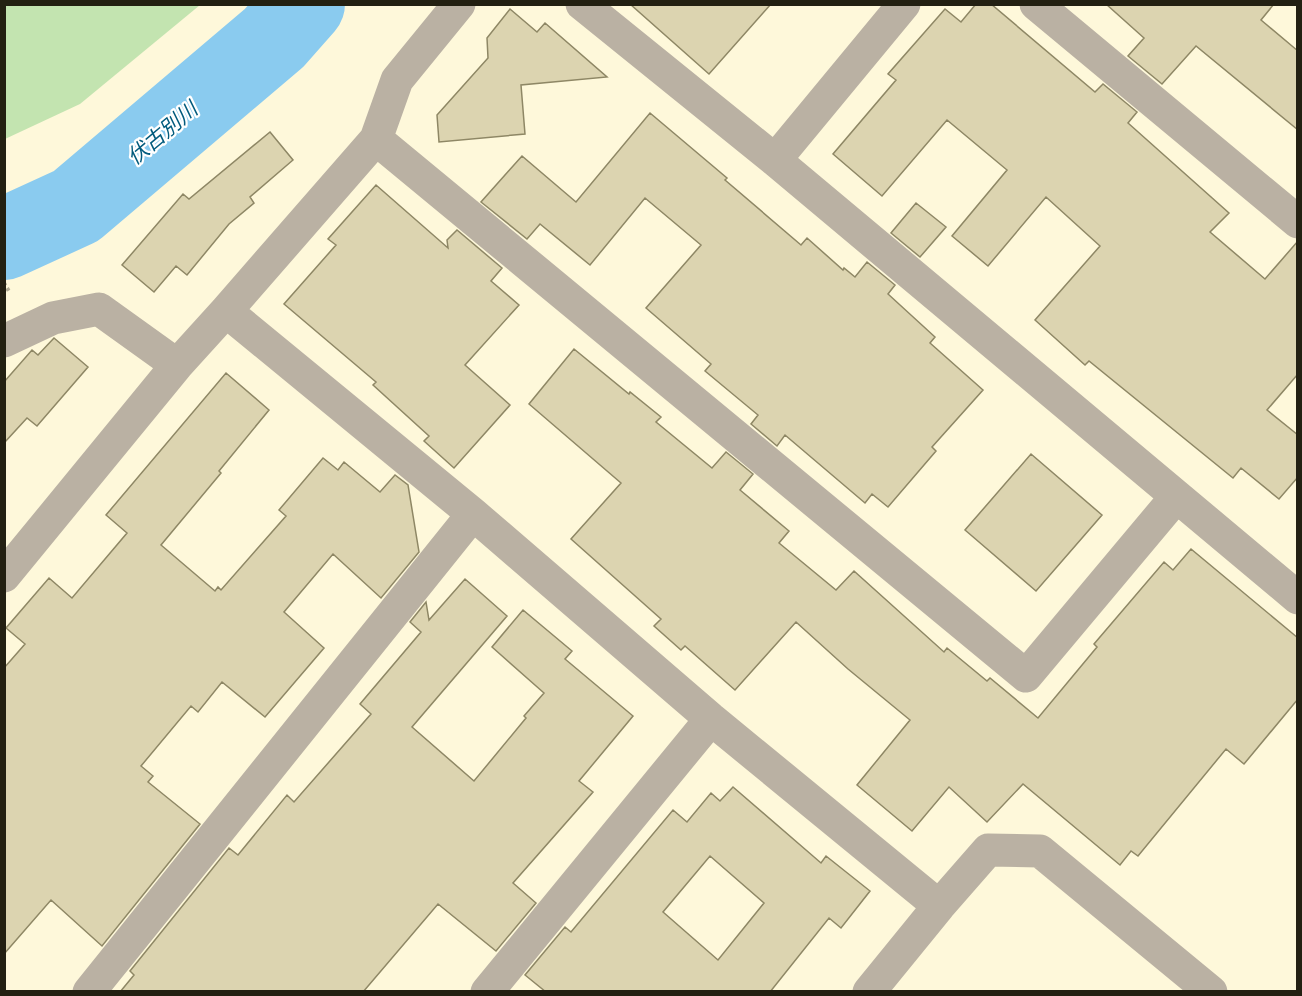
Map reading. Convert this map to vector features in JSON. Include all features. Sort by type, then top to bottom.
[{"type":"street","points":[[4,576],[177,365],[376,139],[397,80],[459,4]]},
{"type":"street","points":[[582,4],[775,160],[1298,598]]},
{"type":"street","points":[[775,160],[904,4]]},
{"type":"street","points":[[1035,4],[1298,222]]},
{"type":"street","points":[[376,139],[1026,676],[1176,497]]},
{"type":"street","points":[[4,341],[53,318],[99,309],[177,365]]},
{"type":"street","points":[[226,311],[473,514],[711,719],[939,906]]},
{"type":"street","points":[[89,992],[473,514]]},
{"type":"street","points":[[487,992],[711,719]]},
{"type":"street","points":[[869,992],[988,850],[1040,851],[1211,992]]},
{"type":"path","points":[[4,283],[10,292]]},
{"type":"green space","points":[[4,5],[200,5],[80,104],[5,139]]},
{"type":"building","points":[[630,4],[771,4],[709,74]]},
{"type":"building","points":[[976,4],[991,4],[1095,92],[1103,84],[1137,112],[1128,123],[1229,213],[1210,232],[1265,279],[1298,241],[1298,374],[1267,410],[1298,435],[1298,477],[1279,499],[1241,468],[1233,478],[1089,361],[1085,365],[1035,320],[1100,246],[1046,197],[988,266],[952,236],[1007,170],[947,120],[882,196],[833,154],[896,80],[888,74],[945,9],[961,22]]},
{"type":"building","points":[[1106,4],[1274,4],[1261,20],[1298,51],[1298,130],[1196,46],[1162,84],[1128,56],[1144,38]]},
{"type":"building","points":[[510,9],[537,32],[545,23],[607,77],[521,85],[525,134],[439,142],[437,115],[488,58],[487,38]]},
{"type":"building","points":[[650,113],[801,245],[807,238],[843,270],[844,268],[855,277],[867,262],[895,285],[888,294],[935,337],[930,343],[983,390],[932,447],[936,451],[888,507],[872,494],[865,503],[785,435],[777,446],[751,424],[758,415],[705,371],[711,364],[646,308],[701,245],[645,198],[590,265],[540,224],[527,239],[481,202],[522,156],[576,202]]},
{"type":"building","points":[[270,132],[293,160],[250,197],[254,203],[229,224],[187,275],[176,266],[154,292],[122,265],[183,194],[189,199]]},
{"type":"building","points":[[376,185],[448,248],[447,240],[457,230],[502,268],[491,281],[519,305],[465,365],[510,405],[454,468],[424,441],[429,436],[373,385],[376,382],[284,304],[336,245],[328,239]]},
{"type":"building","points":[[916,203],[946,227],[920,257],[891,233]]},
{"type":"building","points":[[54,338],[88,367],[37,426],[27,418],[4,443],[4,382],[32,350],[38,355]]},
{"type":"building","points":[[574,349],[661,417],[656,422],[712,468],[726,452],[753,474],[740,490],[789,531],[779,543],[836,590],[854,571],[944,652],[947,648],[987,681],[990,678],[1038,718],[1097,647],[1094,644],[1164,562],[1173,570],[1191,549],[1298,638],[1298,699],[1244,764],[1226,749],[1138,856],[1131,851],[1120,865],[1023,784],[987,822],[949,787],[912,831],[857,785],[910,720],[796,622],[735,690],[685,646],[681,650],[654,626],[661,619],[571,539],[621,483],[529,404]]},
{"type":"building","points":[[226,373],[269,410],[219,471],[221,473],[161,545],[215,591],[218,587],[221,590],[286,516],[279,510],[323,458],[338,470],[344,462],[380,492],[395,475],[408,485],[419,552],[381,598],[333,554],[284,612],[324,648],[265,717],[222,682],[198,712],[191,706],[141,766],[153,776],[148,782],[200,824],[102,946],[51,900],[4,954],[4,668],[25,644],[6,628],[49,578],[72,598],[127,533],[106,515]]},
{"type":"building","points":[[1031,454],[1102,515],[1036,591],[965,530]]},
{"type":"building","points":[[465,579],[507,616],[412,727],[474,781],[544,693],[492,647],[523,610],[572,651],[565,659],[633,716],[579,781],[593,792],[513,883],[536,903],[496,951],[438,904],[363,992],[120,992],[134,975],[130,971],[229,848],[238,855],[287,795],[294,802],[371,714],[360,704],[421,632],[410,622],[426,602],[429,620]]},
{"type":"building","points":[[733,787],[821,863],[826,856],[870,891],[841,928],[829,918],[770,992],[546,992],[525,975],[565,927],[571,932],[673,810],[687,822],[711,793],[720,801]],"holes":[[[710,856],[764,903],[718,960],[663,912]]]},
{"type":"waterway","name":"伏古別川","points":[[4,239],[76,206],[274,38],[304,4]]}]
